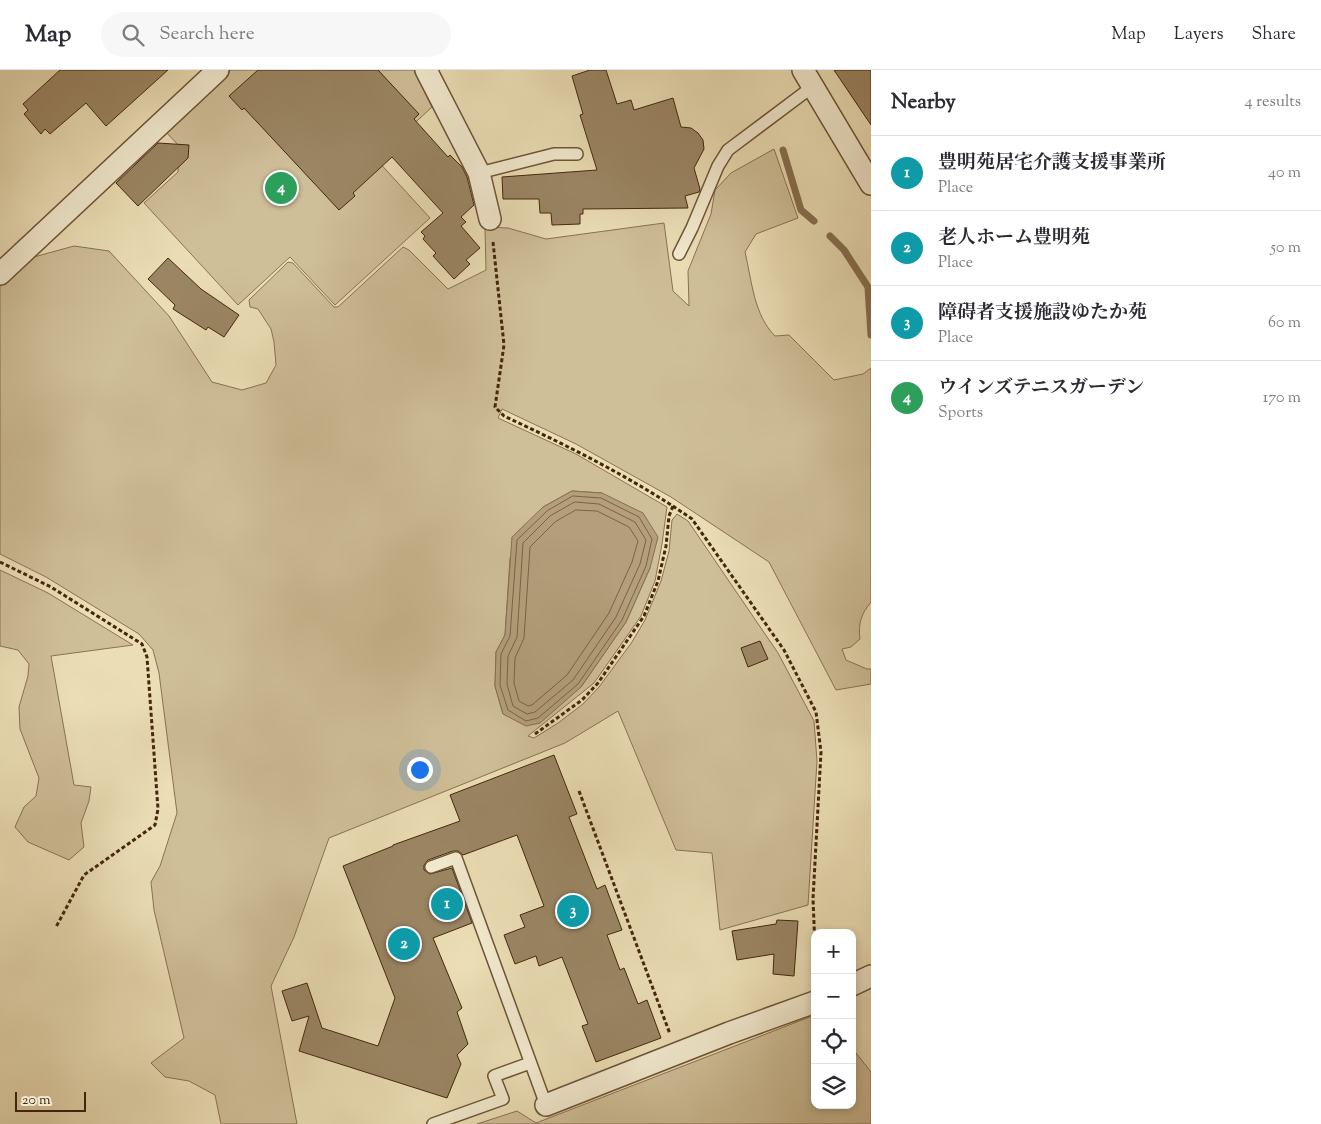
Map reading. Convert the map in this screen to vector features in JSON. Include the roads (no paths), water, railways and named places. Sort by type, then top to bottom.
[{"type":"street","points":[[0,274],[218,70]]},
{"type":"street","points":[[426,70],[479,174],[490,218]]},
{"type":"street","points":[[808,78],[871,184]]},
{"type":"street","points":[[856,983],[871,976]]},
{"type":"street","points":[[546,1106],[811,1004]]},
{"type":"lane","points":[[679,254],[718,166],[728,150],[808,78]]},
{"type":"lane","points":[[479,174],[554,154],[576,154]]},
{"type":"lane","points":[[431,867],[456,858],[546,1106]]},
{"type":"lane","points":[[433,1124],[502,1099],[494,1076],[530,1063]]},
{"type":"water","points":[[572,491],[602,493],[643,513],[658,537],[650,568],[626,622],[581,687],[540,723],[526,726],[503,714],[495,686],[496,652],[505,635],[512,537],[543,507]]},
{"type":"waterway","points":[[783,150],[801,210],[814,221]]},
{"type":"waterway","points":[[830,236],[844,250],[868,287],[871,335]]},
{"type":"place","name":"ウインズテニスガーデン","points":[[281,188]]},
{"type":"place","name":"豊明苑居宅介護支援事業所","points":[[447,904]]},
{"type":"place","name":"障碍者支援施設ゆたか苑","points":[[573,911]]},
{"type":"place","name":"老人ホーム豊明苑","points":[[404,944]]}]
